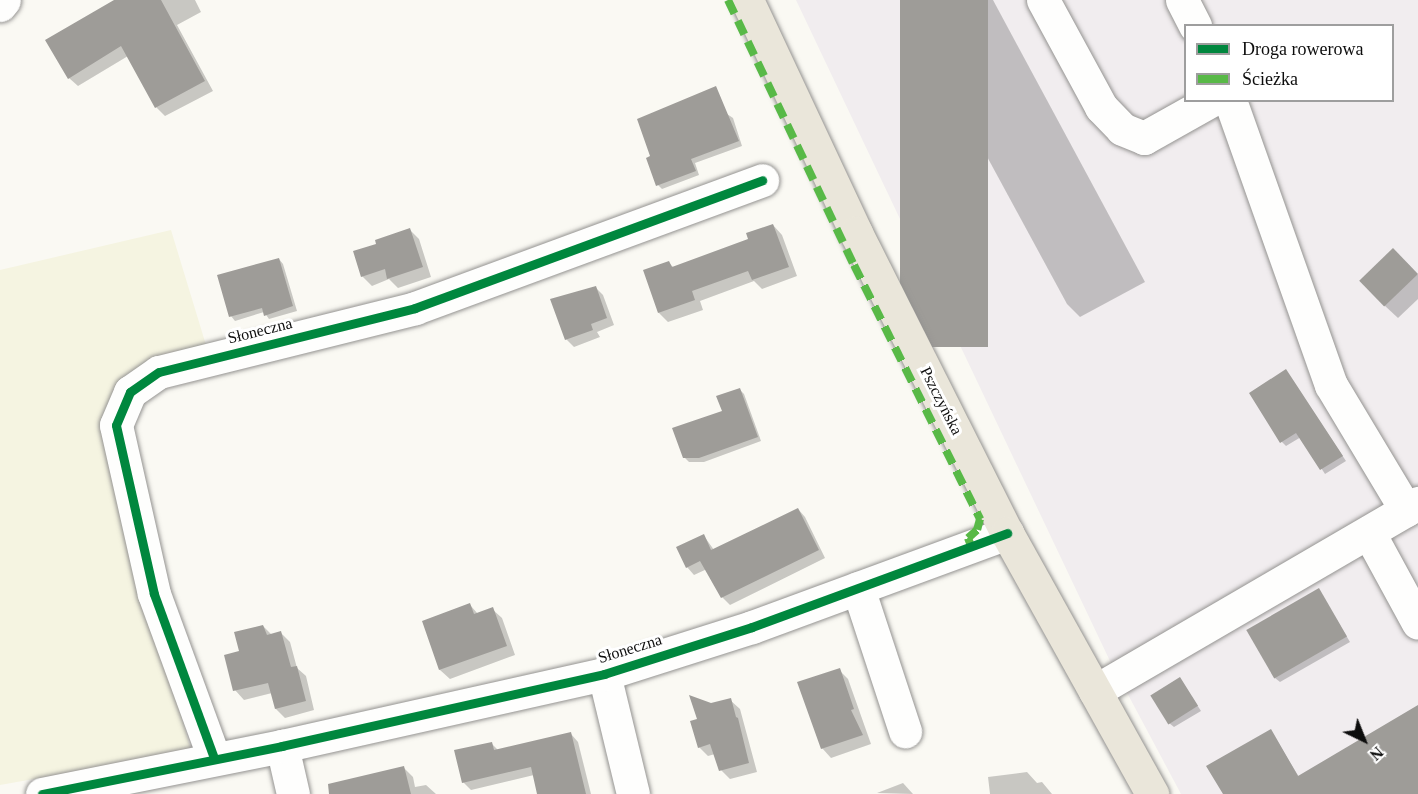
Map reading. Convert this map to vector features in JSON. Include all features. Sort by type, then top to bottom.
[{"type":"main road","name":"Pszczyńska","points":[[747,0],[856,233],[1007,533],[1152,794]]},
{"type":"street","points":[[0,5],[4,0]]},
{"type":"street","points":[[1043,0],[1101,107],[1122,129],[1144,138],[1208,102]]},
{"type":"street","points":[[1182,0],[1194,24]]},
{"type":"street","points":[[1095,691],[1412,507],[1331,385],[1231,102]]},
{"type":"street","name":"Słoneczna","points":[[214,758],[154,594],[116,425],[130,392],[159,372],[415,308],[762,180]]},
{"type":"street","name":"Słoneczna","points":[[42,794],[282,746],[604,674],[752,627],[1007,533]]},
{"type":"street","points":[[1369,533],[1418,622]]},
{"type":"street","points":[[858,588],[905,731]]},
{"type":"street","name":"Słoneczna","points":[[604,674],[633,794]]},
{"type":"street","points":[[282,746],[293,794]]},
{"type":"shaded area","points":[[796,0],[1418,0],[1418,794],[1181,794],[1109,659]]},
{"type":"green space","points":[[171,230],[206,345],[120,387],[100,421],[191,751],[0,785],[0,270]]},
{"type":"building","points":[[114,0],[161,0],[205,81],[155,108],[121,46],[68,79],[45,40]]},
{"type":"building","points":[[900,0],[988,0],[988,347],[900,347]]},
{"type":"building","points":[[716,86],[739,141],[691,159],[696,171],[656,186],[646,158],[650,156],[637,119]]},
{"type":"building","points":[[773,224],[789,267],[752,280],[748,271],[692,291],[695,300],[658,313],[643,270],[669,261],[672,267],[748,239],[746,233]]},
{"type":"building","points":[[410,228],[423,267],[387,279],[385,269],[361,277],[353,251],[376,244],[375,240]]},
{"type":"building","points":[[1393,248],[1418,274],[1384,307],[1359,281]]},
{"type":"building","points":[[279,258],[293,306],[264,316],[262,308],[229,317],[217,275]]},
{"type":"building","points":[[596,286],[607,318],[591,324],[593,330],[565,340],[550,299]]},
{"type":"building","points":[[1286,369],[1343,456],[1320,470],[1296,433],[1280,443],[1249,393]]},
{"type":"building","points":[[740,388],[758,437],[699,458],[683,458],[672,428],[722,411],[716,396]]},
{"type":"building","points":[[798,508],[819,550],[721,598],[700,561],[686,568],[676,547],[704,534],[711,550]]},
{"type":"building","points":[[1319,588],[1347,636],[1274,678],[1246,630]]},
{"type":"building","points":[[470,603],[474,614],[493,607],[507,646],[439,670],[422,621]]},
{"type":"building","points":[[263,625],[267,635],[281,631],[291,667],[297,666],[306,701],[275,709],[268,683],[233,691],[224,655],[239,651],[234,632]]},
{"type":"building","points":[[840,668],[854,709],[851,710],[863,735],[821,749],[797,682]]},
{"type":"building","points":[[1180,677],[1198,706],[1168,724],[1150,696]]},
{"type":"building","points":[[689,695],[711,703],[731,698],[749,763],[719,771],[710,744],[698,748],[690,721],[697,719]]},
{"type":"building","points":[[1418,705],[1418,794],[1223,794],[1206,766],[1271,729],[1298,776]]},
{"type":"building","points":[[571,732],[586,794],[537,794],[531,767],[462,783],[454,750],[492,742],[494,750]]},
{"type":"building","points":[[404,766],[411,794],[329,794],[328,784]]},
{"type":"marked path","points":[[728,0],[854,265],[980,519],[977,530],[968,538],[971,546]]},
{"type":"cycle path","points":[[214,758],[154,594],[116,425],[130,392],[159,372],[415,308],[762,180]]},
{"type":"cycle path","points":[[42,794],[282,746],[604,674],[752,627],[1007,533]]}]
